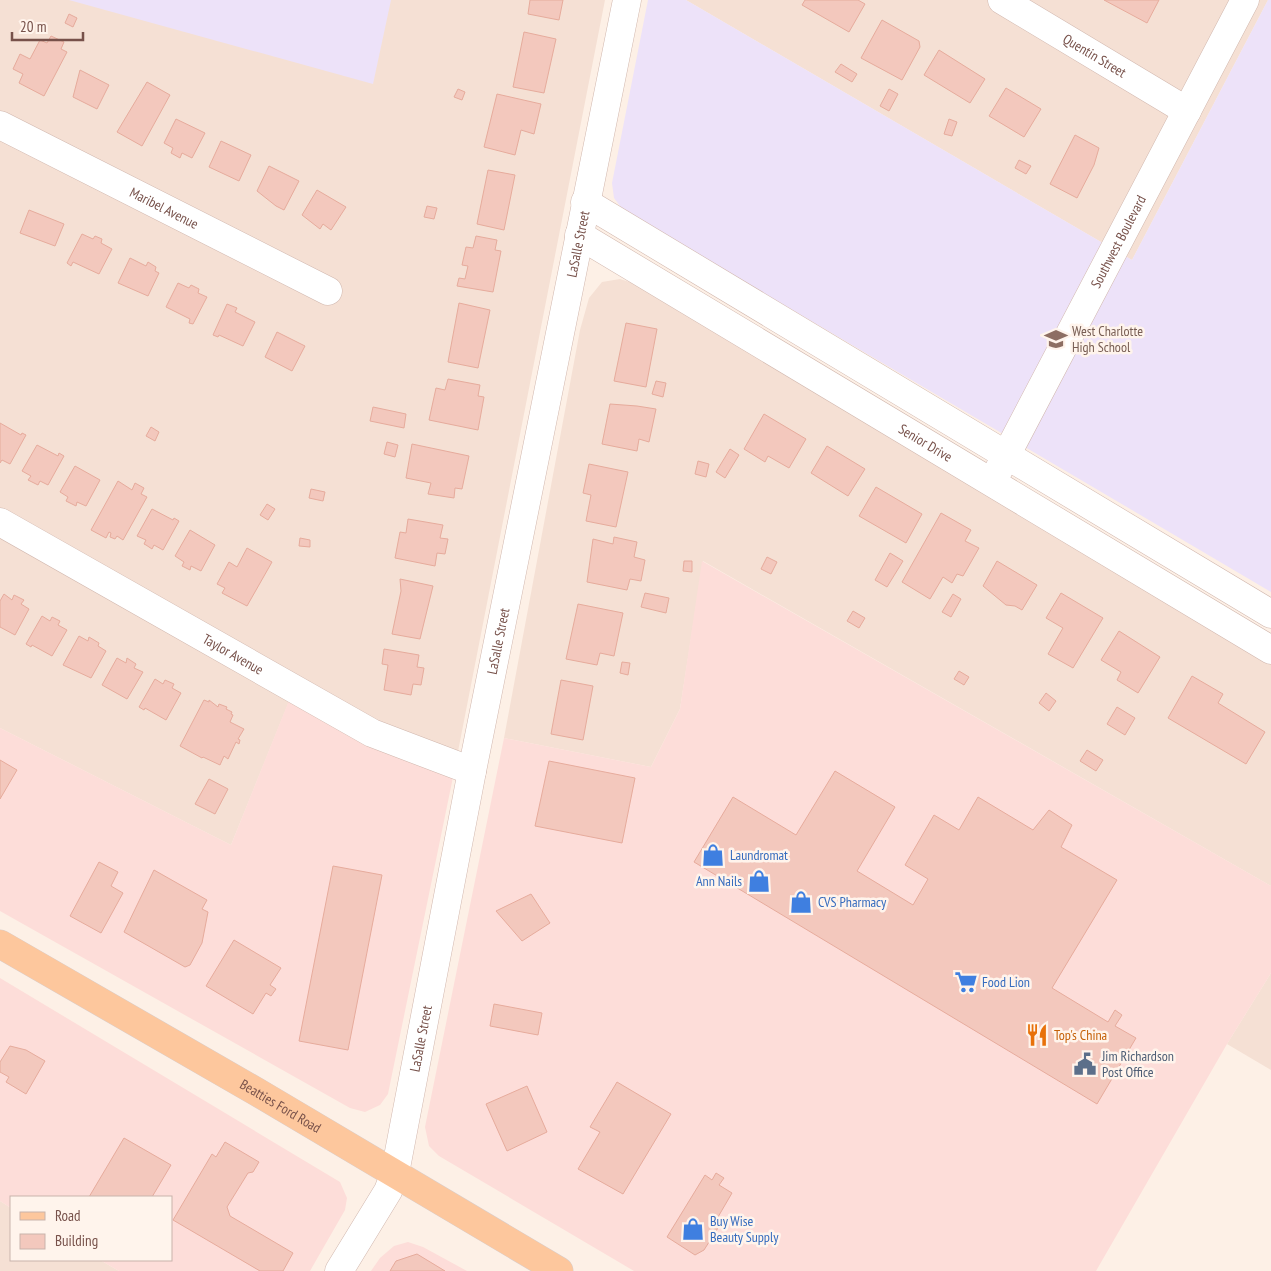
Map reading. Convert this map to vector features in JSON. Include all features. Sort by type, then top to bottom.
[{"type":"main road","name":"Beatties Ford Road","points":[[0,944],[238,1080],[558,1271]]},
{"type":"street","name":"LaSalle Street","points":[[339,1271],[388,1191],[395,1173],[472,771],[627,0]]},
{"type":"street","name":"Quentin Street","points":[[1002,0],[1187,111]]},
{"type":"street","name":"Southwest Boulevard","points":[[992,483],[1245,0]]},
{"type":"street","name":"Maribel Avenue","points":[[0,125],[328,291]]},
{"type":"street","points":[[585,202],[1271,614]]},
{"type":"street","name":"Senior Drive","points":[[579,236],[1271,650]]},
{"type":"street","name":"Taylor Avenue","points":[[0,522],[372,733],[472,771]]},
{"type":"shaded area","points":[[0,0],[605,0],[453,777],[290,699],[231,845],[0,728]]},
{"type":"shaded area","points":[[69,0],[391,0],[373,84]]},
{"type":"shaded area","name":"West Charlotte High School","points":[[648,0],[686,0],[1132,260],[1268,0],[1271,0],[1271,592],[623,210],[614,198],[612,183]]},
{"type":"shaded area","points":[[686,0],[1268,0],[1132,260]]},
{"type":"shaded area","points":[[620,279],[639,285],[790,378],[1271,663],[1271,886],[703,561],[680,709],[651,767],[504,738],[580,330],[589,298],[602,282]]},
{"type":"shaded area","points":[[702,561],[1271,886],[1271,973],[1227,1044],[1096,1271],[634,1271],[439,1156],[429,1146],[425,1127],[504,738],[651,767],[680,709]]},
{"type":"shaded area","points":[[290,698],[453,777],[388,1094],[380,1105],[365,1112],[350,1108],[0,911],[0,728],[231,845]]},
{"type":"shaded area","points":[[1271,973],[1271,1070],[1227,1044]]},
{"type":"shaded area","points":[[0,978],[340,1182],[347,1198],[345,1210],[310,1271],[119,1271],[102,1261],[172,1261],[172,1196],[10,1196],[10,1207],[0,1201]]},
{"type":"shaded area","points":[[0,1201],[10,1207],[10,1261],[102,1261],[119,1271],[0,1271]]},
{"type":"shaded area","points":[[408,1242],[423,1247],[467,1271],[371,1271],[380,1258],[394,1246]]},
{"type":"building","points":[[530,0],[563,0],[559,20],[528,14]]},
{"type":"building","points":[[805,0],[858,0],[865,4],[849,32],[802,5]]},
{"type":"building","points":[[1104,0],[1159,0],[1147,23]]},
{"type":"building","points":[[69,14],[77,18],[73,27],[65,23]]},
{"type":"building","points":[[882,20],[919,41],[920,47],[902,80],[861,58]]},
{"type":"building","points":[[524,32],[556,39],[544,93],[513,87]]},
{"type":"building","points":[[51,36],[64,42],[61,49],[67,52],[44,96],[19,83],[23,74],[13,69],[20,54],[30,59],[40,40],[47,43]]},
{"type":"building","points":[[939,50],[985,79],[970,103],[924,75]]},
{"type":"building","points":[[841,64],[857,74],[852,82],[835,72]]},
{"type":"building","points":[[80,70],[109,85],[97,109],[73,97]]},
{"type":"building","points":[[147,82],[170,95],[142,146],[117,132]]},
{"type":"building","points":[[1006,88],[1041,109],[1024,137],[989,116]]},
{"type":"building","points":[[458,89],[465,92],[462,100],[454,97]]},
{"type":"building","points":[[889,89],[898,94],[889,111],[880,106]]},
{"type":"building","points":[[497,94],[541,104],[534,134],[521,130],[515,155],[484,147]]},
{"type":"building","points":[[176,119],[205,133],[192,158],[182,153],[180,158],[171,153],[173,148],[164,143]]},
{"type":"building","points":[[949,119],[957,122],[952,136],[944,134]]},
{"type":"building","points":[[1075,135],[1099,148],[1094,165],[1077,198],[1050,184]]},
{"type":"building","points":[[221,141],[251,155],[239,181],[209,167]]},
{"type":"building","points":[[1019,160],[1031,166],[1026,174],[1015,168]]},
{"type":"building","points":[[269,166],[299,181],[284,210],[257,191]]},
{"type":"building","points":[[488,170],[515,175],[504,230],[477,224]]},
{"type":"building","points":[[317,190],[346,207],[331,230],[323,224],[320,229],[302,215]]},
{"type":"building","points":[[427,206],[437,208],[434,219],[424,217]]},
{"type":"building","points":[[29,210],[64,224],[55,246],[20,233]]},
{"type":"building","points":[[82,234],[93,239],[95,236],[102,239],[101,243],[112,249],[99,274],[73,262],[71,266],[67,263]]},
{"type":"building","points":[[476,236],[497,240],[495,250],[501,251],[493,292],[457,286],[459,278],[465,279],[468,266],[462,265],[466,247],[473,248]]},
{"type":"building","points":[[130,258],[146,266],[148,262],[156,267],[155,271],[159,273],[148,296],[118,283]]},
{"type":"building","points":[[178,283],[189,288],[191,285],[199,289],[198,293],[207,297],[193,324],[189,323],[190,319],[166,307]]},
{"type":"building","points":[[459,303],[490,310],[478,368],[448,362]]},
{"type":"building","points":[[227,304],[237,308],[235,312],[255,322],[243,346],[219,335],[218,337],[213,335]]},
{"type":"building","points":[[626,323],[657,329],[646,387],[614,381]]},
{"type":"building","points":[[277,332],[305,346],[292,371],[265,357]]},
{"type":"building","points":[[448,379],[480,385],[478,396],[484,397],[478,430],[429,420],[436,388],[445,390]]},
{"type":"building","points":[[656,381],[666,383],[663,397],[652,394]]},
{"type":"building","points":[[610,404],[656,409],[649,442],[639,439],[637,451],[602,444]]},
{"type":"building","points":[[373,407],[406,414],[404,428],[370,421]]},
{"type":"building","points":[[764,414],[806,439],[789,468],[768,456],[765,462],[744,449]]},
{"type":"building","points":[[0,423],[21,435],[22,433],[26,435],[10,464],[2,460],[0,463]]},
{"type":"building","points":[[151,427],[159,432],[155,441],[146,436]]},
{"type":"building","points":[[387,442],[398,445],[395,457],[384,454]]},
{"type":"building","points":[[412,444],[469,456],[462,489],[455,488],[454,498],[428,494],[431,483],[406,478]]},
{"type":"building","points":[[37,445],[58,456],[59,453],[64,456],[48,485],[40,481],[38,485],[28,480],[31,476],[22,471]]},
{"type":"building","points":[[827,446],[865,469],[848,496],[811,473]]},
{"type":"building","points":[[730,449],[739,455],[725,478],[716,472]]},
{"type":"building","points":[[698,461],[709,464],[706,477],[695,474]]},
{"type":"building","points":[[589,464],[628,472],[616,527],[586,521],[591,495],[583,493]]},
{"type":"building","points":[[75,466],[100,480],[86,506],[77,502],[76,506],[66,501],[68,497],[60,492]]},
{"type":"building","points":[[118,481],[132,490],[135,483],[144,488],[141,494],[147,497],[123,540],[117,536],[115,539],[110,537],[111,533],[109,532],[106,538],[91,530]]},
{"type":"building","points":[[876,487],[922,514],[906,543],[859,516]]},
{"type":"building","points":[[311,489],[325,492],[323,501],[309,498]]},
{"type":"building","points":[[267,504],[275,509],[268,520],[260,515]]},
{"type":"building","points":[[152,509],[173,520],[174,518],[179,521],[163,550],[154,545],[152,549],[144,544],[146,540],[137,536]]},
{"type":"building","points":[[941,513],[971,530],[965,541],[979,548],[963,576],[957,574],[952,583],[943,577],[930,599],[902,582]]},
{"type":"building","points":[[408,519],[443,525],[440,538],[448,539],[445,554],[437,553],[435,566],[395,558],[400,532],[406,533]]},
{"type":"building","points":[[190,530],[215,545],[201,571],[191,566],[190,570],[182,566],[184,562],[175,556]]},
{"type":"building","points":[[614,537],[637,542],[634,557],[645,560],[641,581],[630,579],[627,590],[587,582],[593,539],[613,544]]},
{"type":"building","points":[[300,538],[310,540],[310,547],[299,546]]},
{"type":"building","points":[[247,548],[272,562],[247,606],[222,593],[225,588],[217,584],[229,562],[237,567]]},
{"type":"building","points":[[890,553],[903,561],[887,587],[875,580]]},
{"type":"building","points":[[767,557],[777,562],[771,574],[761,569]]},
{"type":"building","points":[[684,561],[692,561],[692,572],[683,571]]},
{"type":"building","points":[[997,561],[1037,585],[1022,610],[1015,606],[1006,605],[983,586]]},
{"type":"building","points":[[400,579],[433,586],[420,639],[392,634],[401,591]]},
{"type":"building","points":[[645,593],[669,598],[666,613],[641,607]]},
{"type":"building","points":[[1061,593],[1103,618],[1073,668],[1048,654],[1063,628],[1046,618]]},
{"type":"building","points":[[4,594],[12,600],[14,595],[24,600],[21,604],[29,609],[15,635],[0,627],[0,601]]},
{"type":"building","points":[[953,594],[961,599],[951,617],[942,612]]},
{"type":"building","points":[[578,604],[623,613],[614,656],[600,653],[597,665],[566,659]]},
{"type":"building","points":[[853,611],[865,618],[859,628],[847,621]]},
{"type":"building","points":[[42,616],[50,621],[52,617],[60,621],[58,625],[67,630],[52,656],[32,645],[31,647],[26,644]]},
{"type":"building","points":[[1119,631],[1160,657],[1138,693],[1117,680],[1121,672],[1101,660]]},
{"type":"building","points":[[79,636],[88,641],[89,637],[99,643],[98,646],[106,651],[91,678],[63,665]]},
{"type":"building","points":[[384,649],[419,655],[417,667],[424,668],[421,685],[413,684],[411,695],[384,690],[388,665],[382,664]]},
{"type":"building","points":[[117,658],[126,663],[127,658],[136,664],[134,668],[143,672],[127,699],[102,685]]},
{"type":"building","points":[[622,662],[630,663],[628,675],[620,673]]},
{"type":"building","points":[[959,671],[969,677],[964,685],[954,679]]},
{"type":"building","points":[[1192,676],[1223,694],[1218,703],[1265,732],[1246,764],[1168,718]]},
{"type":"building","points":[[155,679],[163,684],[165,680],[174,684],[172,688],[181,693],[166,720],[145,708],[144,710],[139,707]]},
{"type":"building","points":[[561,680],[593,686],[583,740],[551,734]]},
{"type":"building","points":[[1046,693],[1056,701],[1049,711],[1039,703]]},
{"type":"building","points":[[204,700],[209,702],[209,700],[218,707],[219,704],[227,707],[226,709],[232,712],[231,714],[233,715],[230,722],[244,729],[238,739],[240,740],[239,744],[236,742],[228,759],[224,756],[220,765],[180,746]]},
{"type":"building","points":[[1117,707],[1135,718],[1125,735],[1107,724]]},
{"type":"building","points":[[1087,750],[1103,760],[1096,771],[1080,761]]},
{"type":"building","points":[[0,760],[17,770],[0,799]]},
{"type":"building","points":[[549,761],[635,778],[622,843],[535,826]]},
{"type":"building","points":[[835,771],[895,807],[857,871],[913,905],[928,879],[905,865],[934,815],[959,830],[978,797],[1033,830],[1049,810],[1072,825],[1061,847],[1117,880],[1052,988],[1108,1022],[1115,1010],[1122,1015],[1115,1026],[1136,1038],[1097,1104],[694,862],[733,797],[796,835]]},
{"type":"building","points":[[209,779],[228,789],[215,814],[195,804]]},
{"type":"building","points":[[99,862],[118,872],[111,886],[123,893],[101,933],[70,916]]},
{"type":"building","points":[[333,866],[382,875],[348,1050],[299,1041]]},
{"type":"building","points":[[154,870],[207,900],[202,909],[208,912],[202,943],[190,965],[185,967],[124,932]]},
{"type":"building","points":[[531,894],[550,923],[522,941],[496,911]]},
{"type":"building","points":[[234,940],[281,968],[270,985],[276,989],[271,996],[266,993],[253,1014],[206,986]]},
{"type":"building","points":[[494,1004],[542,1013],[538,1035],[490,1026]]},
{"type":"building","points":[[10,1046],[26,1050],[45,1061],[26,1094],[6,1082],[9,1077],[0,1072],[0,1062]]},
{"type":"building","points":[[617,1082],[671,1114],[623,1194],[578,1169],[600,1132],[590,1127]]},
{"type":"building","points":[[527,1086],[547,1132],[507,1151],[486,1104]]},
{"type":"building","points":[[124,1138],[171,1165],[153,1196],[90,1196]]},
{"type":"building","points":[[225,1142],[259,1162],[253,1172],[248,1173],[227,1207],[230,1216],[293,1253],[283,1271],[260,1271],[173,1220],[212,1154],[216,1157]]},
{"type":"building","points":[[716,1173],[724,1178],[719,1185],[732,1193],[718,1217],[723,1220],[704,1250],[695,1255],[667,1237],[705,1175],[712,1180]]},
{"type":"building","points":[[417,1254],[445,1271],[390,1271],[396,1261]]},
{"type":"place","name":"West Charlotte High School","points":[[1056,339]]},
{"type":"place","name":"Laundromat","points":[[713,855]]},
{"type":"place","name":"Ann Nails","points":[[759,881]]},
{"type":"place","name":"CVS Pharmacy","points":[[801,902]]},
{"type":"place","name":"Food Lion","points":[[966,982]]},
{"type":"place","name":"Top's China","points":[[1037,1035]]},
{"type":"place","name":"Jim Richardson Post Office","points":[[1085,1064]]},
{"type":"place","name":"Buy Wise Beauty Supply","points":[[693,1229]]}]
